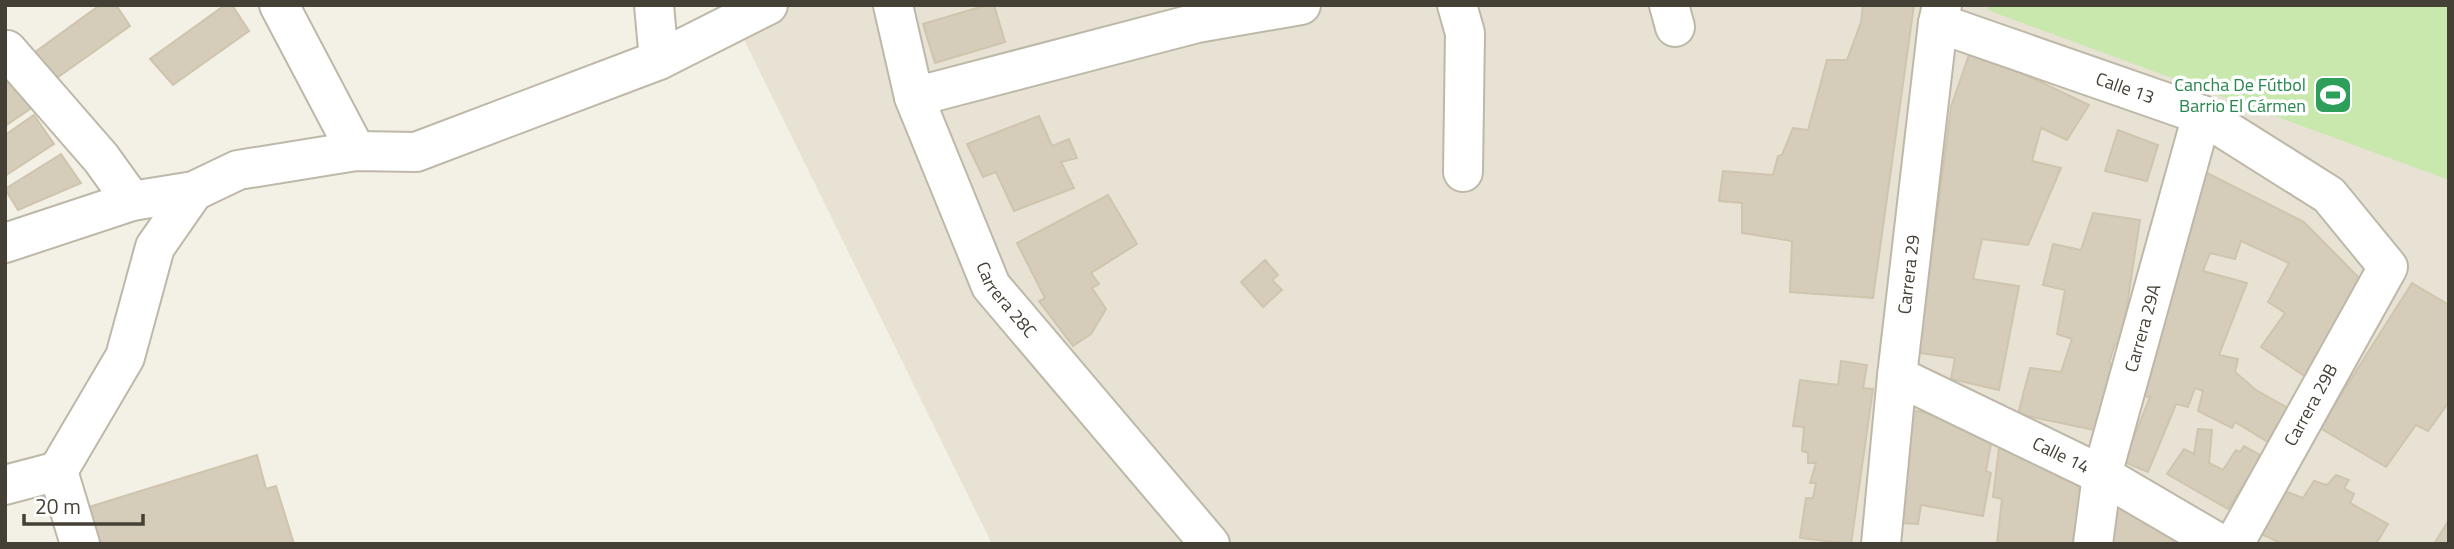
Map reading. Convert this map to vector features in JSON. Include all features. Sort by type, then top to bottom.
[{"type":"street","points":[[279,5],[356,151]]},
{"type":"street","points":[[654,5],[659,60]]},
{"type":"street","points":[[5,243],[132,201],[194,191],[238,170],[356,151],[416,152],[659,60],[768,5]]},
{"type":"street","name":"Carrera 28C","points":[[893,5],[914,97],[991,286],[1210,544]]},
{"type":"street","points":[[914,97],[1197,23],[1301,5]]},
{"type":"street","points":[[1457,5],[1465,33],[1463,172]]},
{"type":"street","name":"Calle 13","points":[[1940,14],[2202,115],[2329,195],[2388,267]]},
{"type":"street","name":"Carrera 29","points":[[1881,544],[1897,376],[1940,14]]},
{"type":"street","points":[[7,50],[102,158],[132,201]]},
{"type":"street","name":"Carrera 29A","points":[[2093,544],[2102,475],[2202,115]]},
{"type":"street","points":[[5,485],[58,471],[125,357],[155,247],[194,191]]},
{"type":"street","name":"Carrera 29B","points":[[2234,544],[2388,267]]},
{"type":"street","name":"Calle 14","points":[[1897,376],[2102,475],[2220,544]]},
{"type":"street","points":[[58,471],[80,544]]},
{"type":"shaded area","points":[[727,5],[2449,5],[2449,544],[992,544]]},
{"type":"green space","name":"Cancha De Fútbol Barrio El Cármen","points":[[1989,5],[2449,5],[2449,180],[1987,10]]},
{"type":"building","points":[[100,5],[116,5],[130,26],[54,80],[31,55]]},
{"type":"building","points":[[225,5],[232,5],[249,31],[173,85],[150,59]]},
{"type":"building","points":[[994,5],[1005,42],[935,63],[923,24]]},
{"type":"building","points":[[1863,5],[1914,5],[1873,298],[1790,292],[1792,241],[1742,233],[1742,203],[1719,201],[1723,171],[1773,175],[1778,156],[1782,155],[1793,128],[1808,130],[1827,60],[1847,60],[1861,22]]},
{"type":"building","points":[[1971,49],[2089,105],[2067,140],[2041,128],[2032,161],[2061,168],[2028,245],[1982,239],[1973,279],[2019,286],[1999,390],[1951,379],[1955,358],[1919,353],[1951,107]]},
{"type":"building","points":[[13,79],[33,107],[5,126],[5,84]]},
{"type":"building","points":[[34,115],[54,144],[5,176],[5,135]]},
{"type":"building","points":[[1039,116],[1052,146],[1069,139],[1077,158],[1061,162],[1074,188],[1014,211],[996,172],[983,177],[967,144]]},
{"type":"building","points":[[2118,130],[2158,145],[2147,181],[2105,171]]},
{"type":"building","points":[[61,154],[81,183],[18,210],[5,189]]},
{"type":"building","points":[[2195,167],[2304,222],[2366,285],[2309,379],[2261,347],[2285,313],[2268,302],[2289,263],[2241,241],[2235,259],[2210,253],[2203,271],[2247,283],[2219,355],[2238,359],[2235,372],[2256,390],[2293,411],[2273,445],[2235,422],[2232,428],[2198,411],[2203,391],[2195,388],[2188,407],[2176,404],[2148,472],[2124,462],[2150,397],[2143,396]]},
{"type":"building","points":[[1108,195],[1137,244],[1091,273],[1099,284],[1092,288],[1106,309],[1091,334],[1073,346],[1039,301],[1045,298],[1017,243]]},
{"type":"building","points":[[2093,213],[2140,220],[2121,344],[2115,344],[2109,363],[2114,365],[2099,431],[2018,414],[2030,368],[2061,372],[2072,339],[2057,334],[2065,290],[2043,285],[2053,244],[2081,250]]},
{"type":"building","points":[[1265,260],[1278,275],[1272,280],[1282,290],[1263,307],[1241,282]]},
{"type":"building","points":[[2412,283],[2449,305],[2449,402],[2428,431],[2416,425],[2386,467],[2320,428]]},
{"type":"building","points":[[1841,361],[1867,365],[1863,388],[1873,389],[1851,544],[1800,538],[1806,498],[1813,498],[1816,483],[1810,483],[1816,463],[1808,463],[1808,453],[1802,451],[1804,427],[1793,426],[1800,380],[1838,385]]},
{"type":"building","points":[[1911,410],[1977,423],[1993,433],[1986,471],[1991,473],[1983,516],[1921,505],[1918,524],[1898,523]]},
{"type":"building","points":[[2198,429],[2212,430],[2209,463],[2223,470],[2236,450],[2240,452],[2244,446],[2262,456],[2228,509],[2167,474],[2184,449],[2194,454]]},
{"type":"building","points":[[2000,439],[2063,470],[2060,478],[2084,483],[2072,544],[1997,544],[2002,499],[1993,497]]},
{"type":"building","points":[[257,455],[266,489],[276,486],[294,544],[101,544],[89,507]]},
{"type":"building","points":[[2336,475],[2349,480],[2344,488],[2354,494],[2350,503],[2388,524],[2376,544],[2283,544],[2259,533],[2282,490],[2303,498],[2314,481],[2327,485]]},
{"type":"building","points":[[2112,502],[2146,518],[2144,524],[2176,538],[2174,541],[2179,544],[2102,544]]},
{"type":"building","points":[[2449,520],[2449,544],[2434,544]]},
{"type":"place","name":"Cancha De Fútbol Barrio El Cármen","points":[[2333,95]]}]
